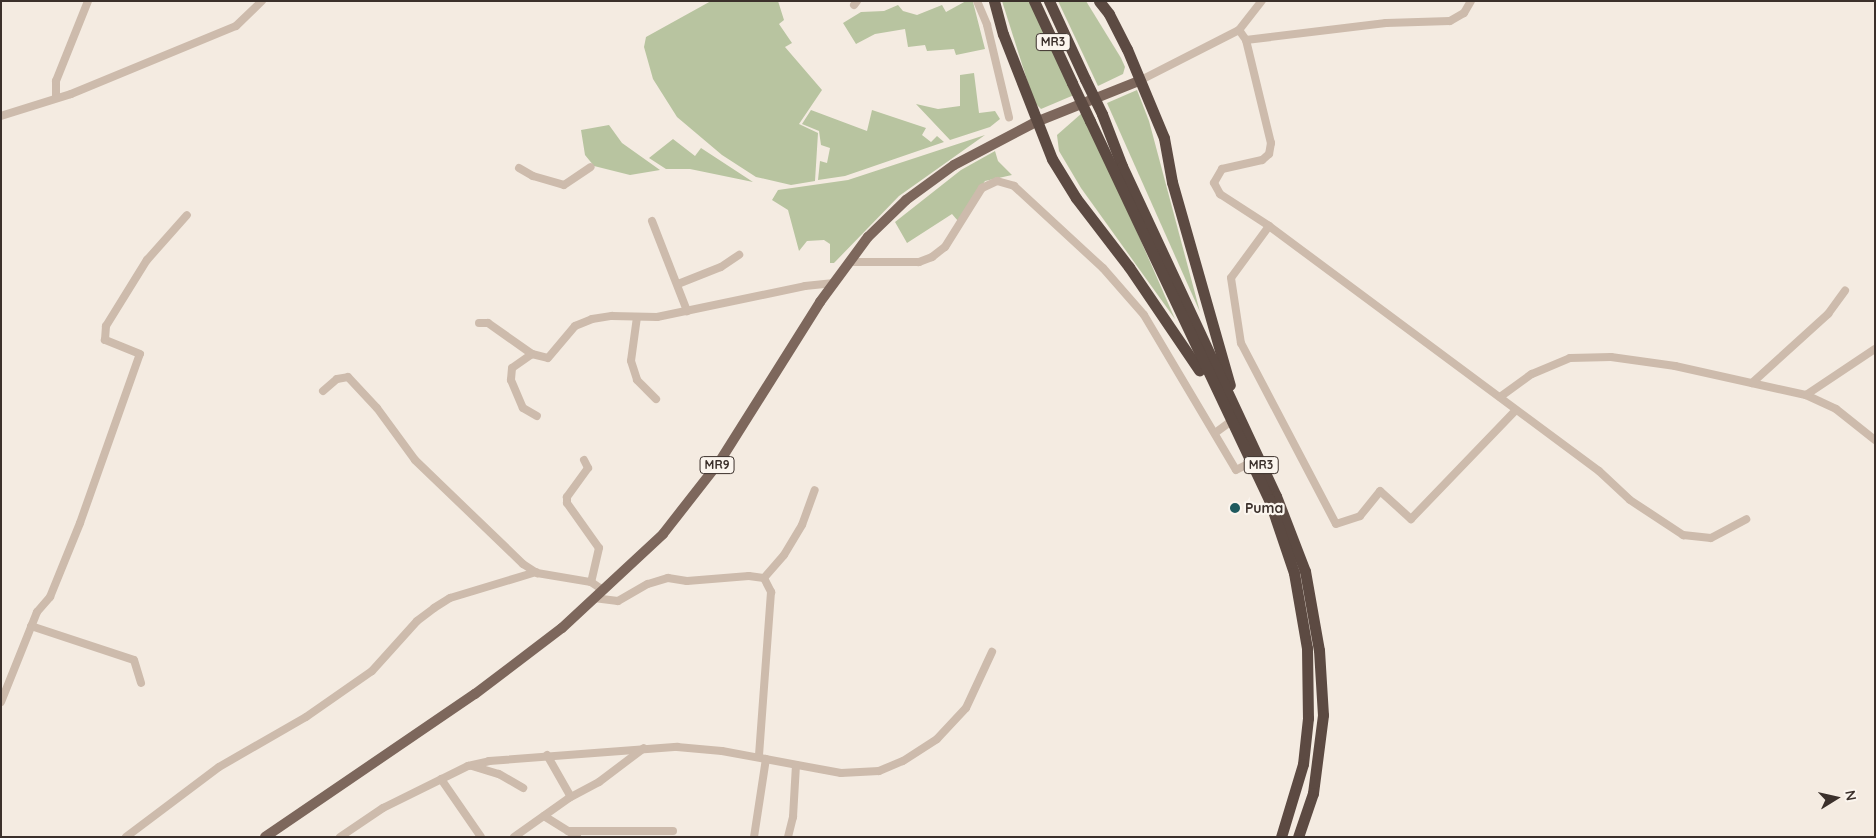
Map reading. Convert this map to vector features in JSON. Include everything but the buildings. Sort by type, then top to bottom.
[{"type":"highway","points":[[994,1],[1002,34],[1052,160],[1076,198],[1187,351],[1234,421]]},
{"type":"highway","name":"MR3","points":[[1034,1],[1234,421],[1276,496],[1305,571],[1314,612],[1323,714],[1313,793],[1298,837]]},
{"type":"highway","name":"MR3","points":[[1048,1],[1102,114],[1234,421],[1250,463],[1269,499],[1294,573],[1307,648],[1309,684],[1306,742],[1290,816],[1281,837]]},
{"type":"highway","points":[[1099,1],[1123,40],[1164,138],[1177,200],[1234,421]]},
{"type":"main road","name":"MR9","points":[[265,837],[475,694],[562,628],[663,534],[720,461],[834,284],[868,237],[914,194],[954,165],[1036,122],[1139,81]]},
{"type":"street","points":[[56,98],[56,81],[88,1]]},
{"type":"street","points":[[1,116],[56,98],[236,26],[262,1]]},
{"type":"street","points":[[977,1],[986,25],[1009,117]]},
{"type":"street","points":[[1139,81],[1239,30],[1262,1]]},
{"type":"street","points":[[1246,40],[1386,23],[1450,21],[1464,13],[1471,1]]},
{"type":"street","points":[[1239,30],[1246,40],[1271,143],[1269,154],[1262,160],[1222,169],[1214,183],[1220,194],[1269,226],[1599,471],[1630,500],[1683,536],[1711,538],[1746,519]]},
{"type":"street","points":[[519,168],[533,176],[564,185],[591,167]]},
{"type":"street","points":[[850,262],[919,262],[932,258],[944,247],[982,188],[997,181],[1014,186],[1103,268],[1144,315],[1236,470],[1250,463]]},
{"type":"street","points":[[1,702],[37,612],[50,596],[80,524],[140,354],[105,340],[106,326],[147,260],[187,215]]},
{"type":"street","points":[[652,221],[687,311]]},
{"type":"street","points":[[1269,226],[1231,278],[1241,343],[1336,524],[1360,516],[1380,492],[1411,519],[1516,410]]},
{"type":"street","points":[[678,284],[712,271],[739,255]]},
{"type":"street","points":[[479,323],[495,327],[532,354],[548,358],[575,326],[592,319],[657,317],[834,284]]},
{"type":"street","points":[[1752,383],[1828,314],[1844,291]]},
{"type":"street","points":[[637,317],[631,361],[637,380],[656,398]]},
{"type":"street","points":[[1806,395],[1875,349]]},
{"type":"street","points":[[532,354],[512,368],[511,380],[523,408],[537,416]]},
{"type":"street","points":[[1500,397],[1532,374],[1570,358],[1638,361],[1806,395],[1836,409],[1875,440]]},
{"type":"street","points":[[323,391],[337,379],[348,377],[377,408],[415,460],[477,523],[536,572]]},
{"type":"street","points":[[1215,433],[1234,421]]},
{"type":"street","points":[[584,460],[588,468],[567,497],[567,503],[599,548],[591,582]]},
{"type":"street","points":[[764,578],[784,555],[802,525],[815,490]]},
{"type":"street","points":[[126,837],[219,767],[306,717],[372,671],[417,621],[450,598],[536,572],[591,582],[603,590]]},
{"type":"street","points":[[594,598],[618,601],[648,584],[668,578],[686,581],[749,576],[764,578]]},
{"type":"street","points":[[754,837],[762,758],[771,592],[764,578]]},
{"type":"street","points":[[31,626],[134,660],[141,683]]},
{"type":"street","points":[[340,837],[383,808],[468,766],[546,755],[677,747],[762,758],[796,766],[841,773],[879,771],[903,761],[937,739],[966,708],[992,652]]},
{"type":"street","points":[[514,837],[571,796],[599,782],[644,748]]},
{"type":"street","points":[[546,755],[571,796]]},
{"type":"street","points":[[468,766],[499,774],[523,788]]},
{"type":"street","points":[[788,837],[793,817],[796,766]]},
{"type":"street","points":[[442,779],[481,837]]},
{"type":"street","points":[[544,816],[577,837]]},
{"type":"street","points":[[568,832],[673,831]]},
{"type":"green space","points":[[711,1],[778,1],[784,20],[779,24],[792,43],[785,47],[822,90],[799,124],[818,133],[815,181],[791,185],[756,177],[722,155],[677,117],[653,79],[644,47],[646,37]]},
{"type":"green space","points":[[966,1],[973,2],[985,49],[956,55],[954,49],[927,51],[925,45],[908,47],[905,29],[875,34],[856,44],[843,23],[861,12],[884,11],[898,5],[903,11],[917,15],[942,5],[946,12]]},
{"type":"green space","points":[[1002,1],[1030,1],[1074,95],[1041,109],[1034,102]]},
{"type":"green space","points":[[1058,1],[1086,1],[1121,58],[1125,67],[1123,74],[1098,86]]},
{"type":"green space","points":[[974,73],[979,113],[995,111],[1000,119],[990,127],[950,140],[916,104],[938,109],[960,106],[960,75]]},
{"type":"green space","points":[[1137,90],[1149,121],[1200,312],[1107,103]]},
{"type":"green space","points":[[811,110],[867,131],[872,110],[926,128],[922,135],[931,142],[937,136],[944,142],[845,176],[818,180],[820,161],[827,163],[830,148],[821,145],[819,131],[802,124]]},
{"type":"green space","points":[[1082,113],[1175,319],[1081,188],[1059,151],[1057,135]]},
{"type":"green space","points":[[609,125],[622,143],[660,170],[630,175],[594,166],[585,155],[581,130]]},
{"type":"green space","points":[[985,135],[899,196],[834,263],[830,263],[830,244],[824,240],[807,241],[799,251],[788,210],[772,200],[778,190],[848,180]]},
{"type":"green space","points":[[673,139],[695,156],[701,148],[753,182],[690,169],[666,169],[649,158]]},
{"type":"green space","points":[[995,151],[998,161],[1012,175],[985,181],[958,221],[952,214],[907,243],[895,222],[961,170]]},
{"type":"place","name":"Puma","points":[[1235,508]]}]
